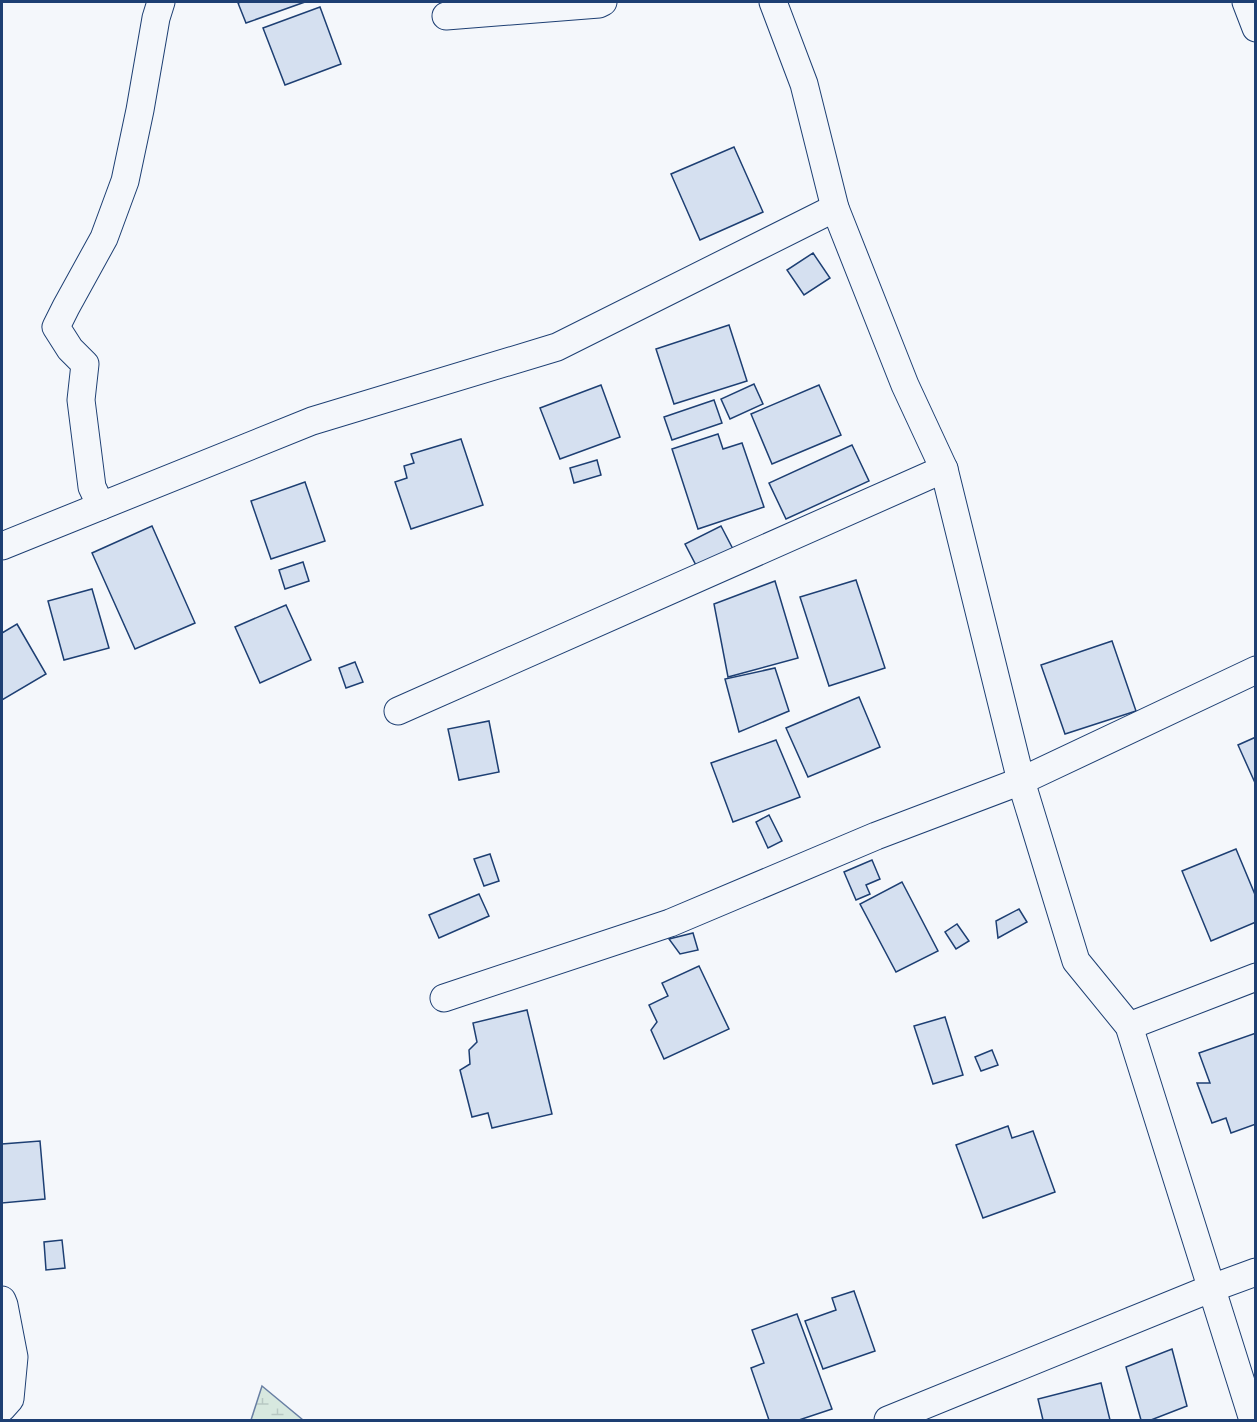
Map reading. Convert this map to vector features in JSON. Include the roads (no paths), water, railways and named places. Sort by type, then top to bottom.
[{"type":"street","points":[[101,506],[92,487],[81,400],[85,364],[70,349],[56,327],[104,238],[125,181],[161,2]]},
{"type":"street","points":[[446,16],[603,2]]},
{"type":"street","points":[[773,2],[804,84],[835,208],[904,385],[944,469],[1021,781],[1076,961],[1129,1026],[1253,1420]]},
{"type":"street","points":[[1246,2],[1256,28]]},
{"type":"street","points":[[2,546],[312,421],[556,347],[835,208]]},
{"type":"street","points":[[398,711],[944,469]]},
{"type":"street","points":[[444,998],[670,923],[876,837],[1021,781],[1256,670]]},
{"type":"street","points":[[1129,1026],[1256,977]]},
{"type":"street","points":[[888,1420],[1256,1272]]},
{"type":"street","points":[[2,1300],[14,1357],[10,1399],[2,1408]]}]
